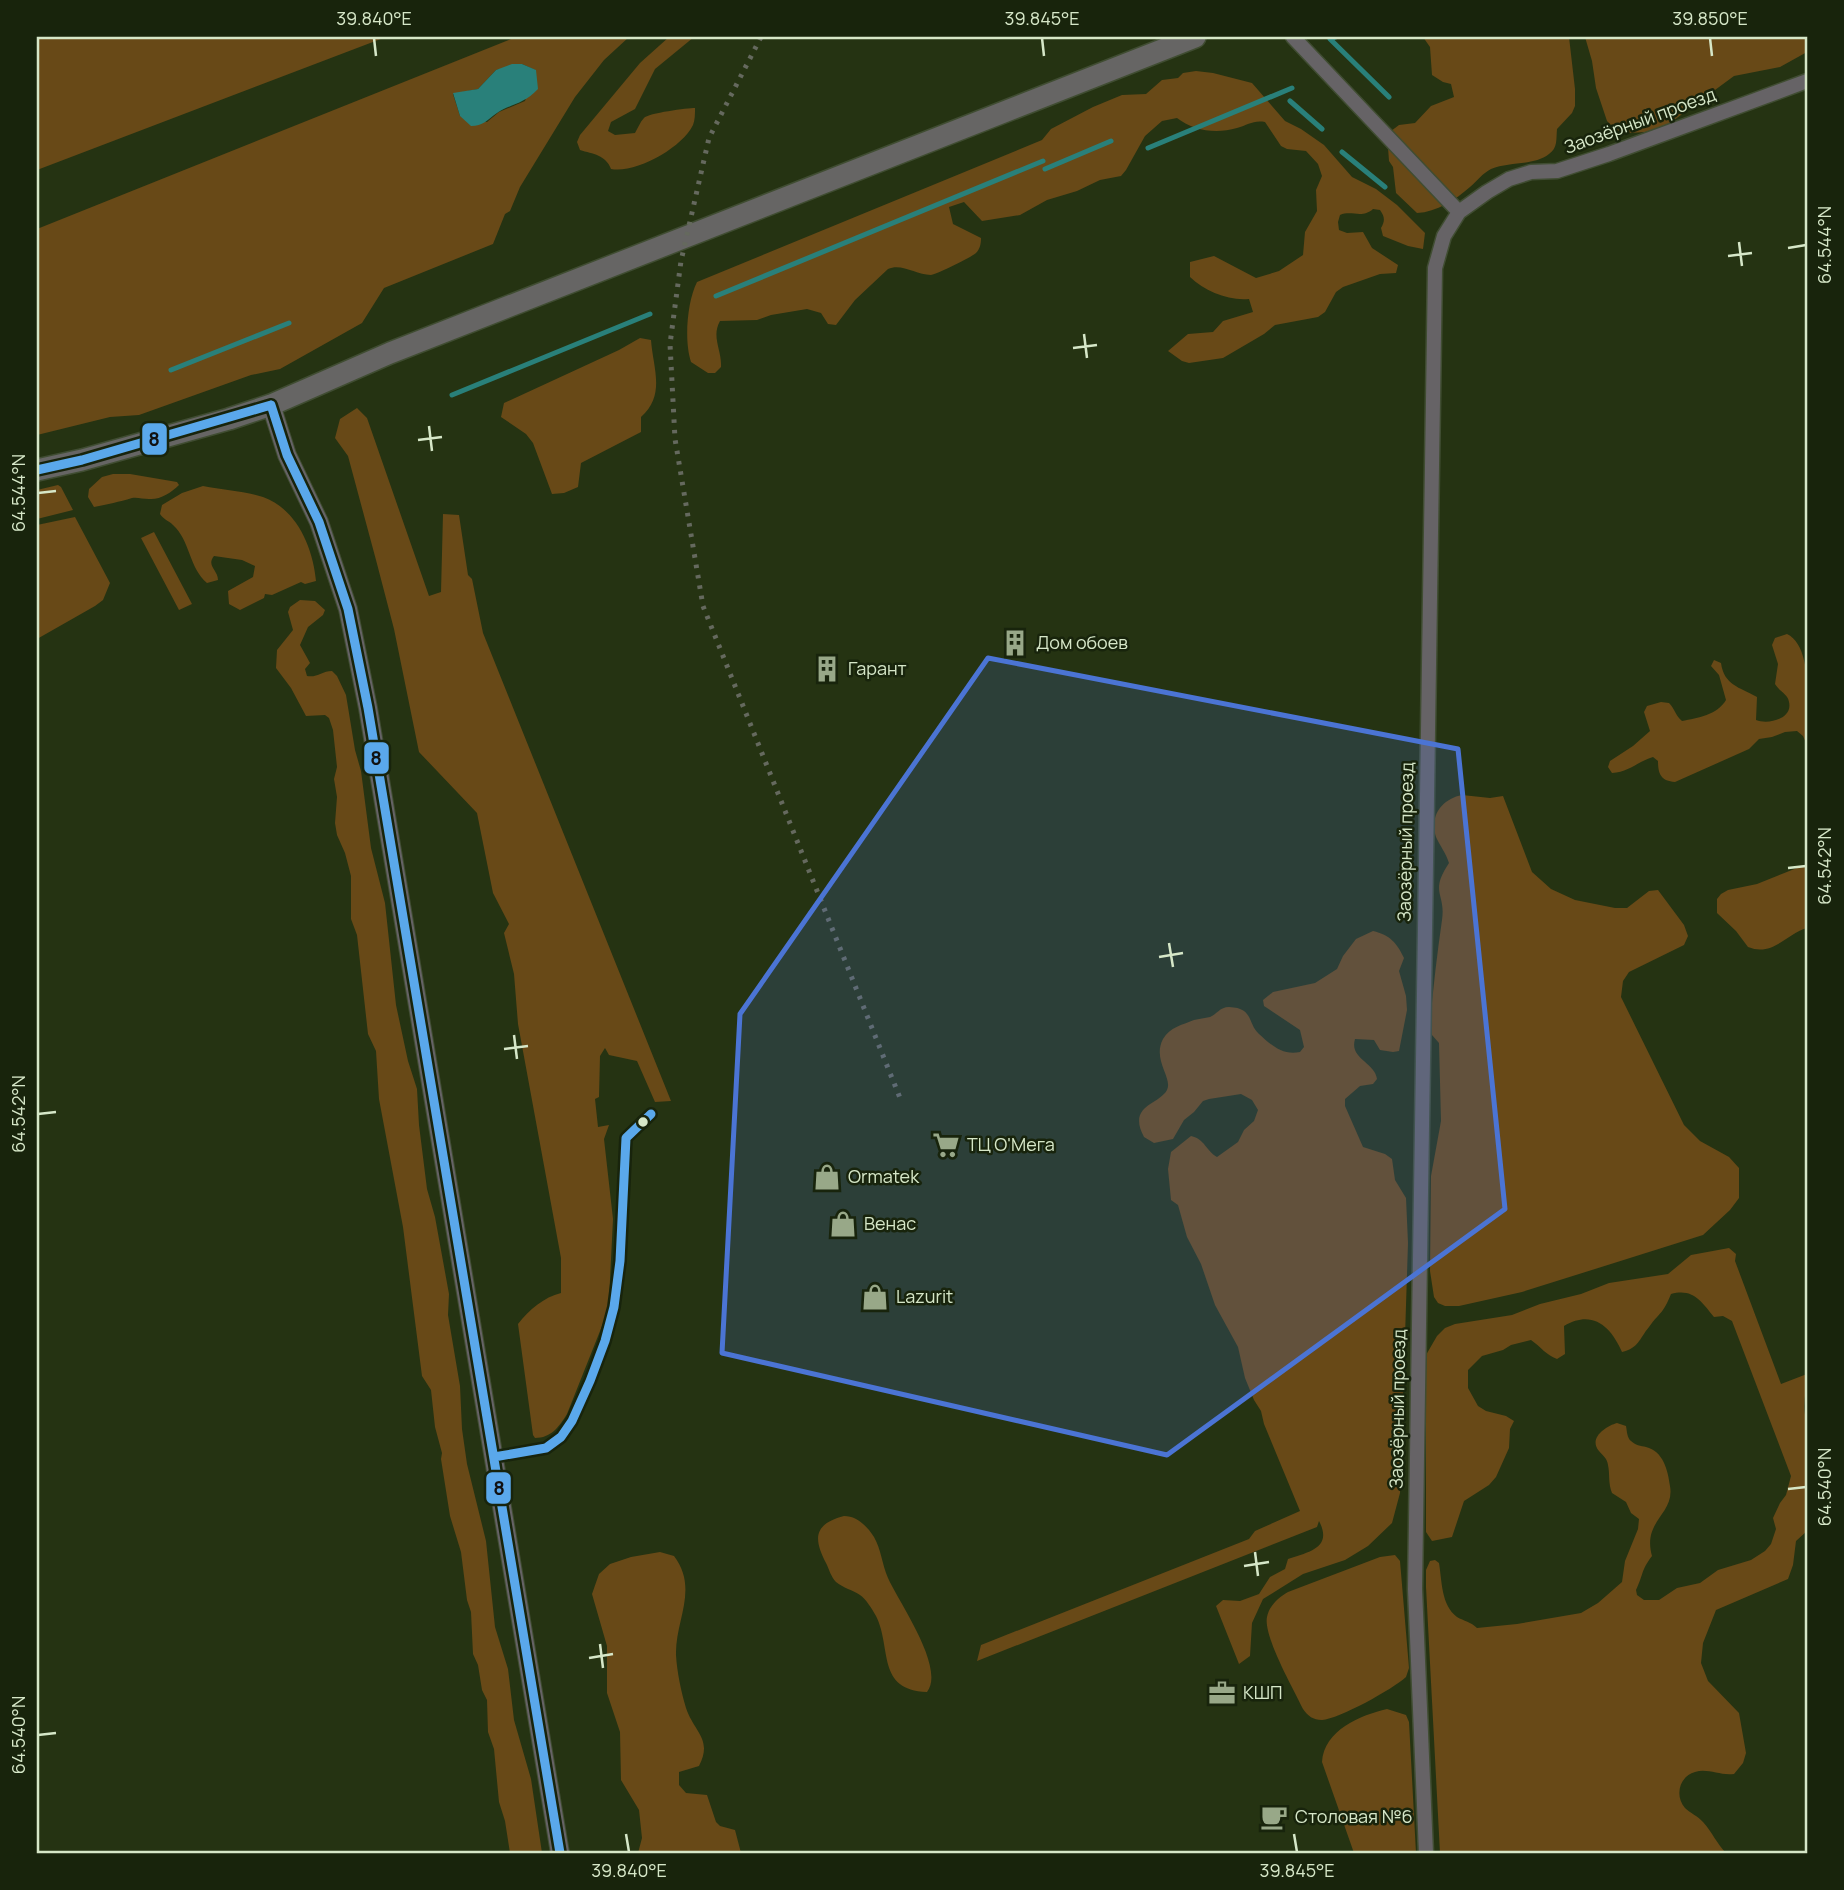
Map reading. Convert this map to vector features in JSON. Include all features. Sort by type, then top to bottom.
[{"type":"main road","points":[[37,470],[96,456],[271,405],[390,353],[1195,37]]},
{"type":"street","points":[[1293,37],[1459,212]]},
{"type":"street","name":"Заозёрный проезд","points":[[1426,1853],[1415,1590],[1435,268],[1444,236],[1459,212],[1509,179],[1531,172],[1557,171],[1609,155],[1807,81]]},
{"type":"street","points":[[271,405],[287,455],[319,522],[348,609],[368,708],[560,1853]]},
{"type":"highlighted area","points":[[988,658],[1458,749],[1505,1209],[1167,1455],[722,1353],[740,1014]]},
{"type":"shaded area","points":[[37,37],[386,37],[37,170]]},
{"type":"shaded area","points":[[516,37],[629,37],[604,60],[575,97],[520,187],[493,244],[384,288],[362,323],[280,369],[251,375],[139,415],[110,417],[37,435],[37,229]],"holes":[[[522,64],[535,70],[525,101],[499,112],[487,122],[460,116],[453,94],[478,89],[496,70]]]},
{"type":"shaded area","points":[[669,37],[694,37],[655,69],[635,109],[611,122],[608,131],[615,135],[635,133],[647,116],[695,108],[693,125],[679,142],[657,158],[632,167],[611,169],[602,158],[580,150],[577,142],[580,135],[640,63]]},
{"type":"shaded area","points":[[1423,37],[1569,37],[1575,106],[1557,129],[1552,152],[1536,160],[1491,169],[1452,201],[1439,208],[1417,213],[1396,193],[1387,134],[1399,125],[1415,123],[1431,106],[1454,97],[1451,84],[1432,75],[1430,47]]},
{"type":"shaded area","points":[[1585,37],[1807,37],[1807,52],[1780,67],[1734,76],[1666,126],[1629,133],[1616,130],[1607,121],[1596,88]]},
{"type":"shaded area","points":[[1196,71],[1252,83],[1285,121],[1324,145],[1352,177],[1376,189],[1397,205],[1425,233],[1423,249],[1383,236],[1381,228],[1384,219],[1380,210],[1340,215],[1339,230],[1347,233],[1363,232],[1372,248],[1398,265],[1396,273],[1380,274],[1343,287],[1336,292],[1325,312],[1318,317],[1275,325],[1223,358],[1189,363],[1182,361],[1168,351],[1188,334],[1213,332],[1223,321],[1253,312],[1249,299],[1225,297],[1196,282],[1190,277],[1190,262],[1214,256],[1256,278],[1279,271],[1303,255],[1305,232],[1317,211],[1316,190],[1322,176],[1318,164],[1306,151],[1281,146],[1265,122],[1213,131],[1191,126],[1177,118],[1162,121],[1145,136],[1121,176],[1100,180],[1077,191],[1047,200],[1020,215],[982,221],[964,202],[949,207],[953,224],[981,238],[976,253],[931,275],[899,267],[888,269],[855,300],[836,325],[828,324],[821,313],[807,309],[757,320],[720,321],[716,333],[721,367],[715,373],[708,373],[691,362],[688,322],[697,282],[1042,140],[1051,129],[1093,107],[1122,95],[1146,94],[1162,80],[1178,78],[1183,73]]},
{"type":"shaded area","points":[[640,338],[651,340],[656,381],[653,400],[641,417],[641,432],[581,463],[578,487],[564,493],[552,494],[533,443],[526,434],[501,417],[504,403]]},
{"type":"shaded area","points":[[357,408],[367,418],[429,596],[441,592],[443,514],[459,515],[468,575],[472,579],[483,633],[671,1101],[655,1102],[637,1061],[609,1055],[605,1048],[600,1056],[599,1097],[595,1099],[598,1127],[609,1125],[604,1139],[613,1219],[608,1311],[567,1414],[554,1431],[541,1438],[535,1438],[533,1435],[518,1324],[537,1305],[561,1293],[561,1258],[518,1024],[514,974],[504,933],[509,924],[493,893],[477,813],[419,752],[394,629],[376,560],[348,456],[335,438],[340,419]]},
{"type":"shaded area","points":[[130,474],[177,482],[179,485],[157,498],[132,498],[94,507],[88,497],[89,489],[102,477]]},
{"type":"shaded area","points":[[58,485],[73,510],[37,519],[37,490]]},
{"type":"shaded area","points":[[203,486],[263,497],[285,511],[294,520],[307,543],[316,581],[305,584],[301,582],[272,595],[265,594],[264,598],[240,610],[229,604],[228,591],[253,577],[255,566],[242,560],[214,556],[211,563],[218,580],[207,583],[196,570],[179,531],[160,514],[162,505],[182,493]]},
{"type":"shaded area","points":[[75,517],[110,583],[103,600],[37,639],[37,525]]},
{"type":"shaded area","points":[[154,532],[192,604],[179,610],[141,538]]},
{"type":"shaded area","points":[[300,600],[315,601],[325,610],[323,615],[308,627],[300,645],[310,663],[305,669],[307,676],[332,671],[337,676],[346,695],[361,771],[371,848],[385,903],[396,1005],[417,1089],[427,1189],[449,1294],[448,1315],[460,1386],[467,1464],[486,1541],[495,1627],[508,1669],[514,1720],[531,1779],[542,1853],[510,1853],[499,1802],[494,1749],[488,1732],[487,1700],[473,1654],[471,1612],[461,1552],[450,1516],[431,1390],[422,1376],[403,1227],[379,1099],[376,1051],[368,1034],[357,935],[351,919],[351,876],[335,823],[337,797],[334,779],[337,767],[333,730],[329,718],[325,715],[306,716],[291,688],[276,668],[277,650],[293,630],[288,612],[290,607]]},
{"type":"shaded area","points":[[1787,634],[1796,641],[1806,668],[1807,745],[1797,731],[1759,739],[1749,749],[1675,782],[1661,776],[1658,761],[1653,757],[1623,771],[1612,773],[1608,767],[1610,761],[1650,731],[1644,712],[1647,706],[1669,703],[1682,721],[1707,715],[1722,705],[1726,700],[1719,675],[1711,666],[1714,660],[1721,663],[1729,681],[1757,697],[1756,720],[1773,721],[1787,713],[1787,697],[1775,684],[1778,664],[1772,645],[1775,638]]},
{"type":"shaded area","points":[[1462,795],[1490,798],[1503,796],[1532,872],[1551,889],[1575,900],[1615,908],[1627,908],[1649,891],[1658,890],[1684,925],[1688,936],[1684,945],[1629,972],[1623,981],[1621,997],[1684,1125],[1700,1141],[1729,1157],[1739,1168],[1739,1198],[1703,1235],[1522,1292],[1459,1306],[1445,1306],[1438,1303],[1434,1297],[1430,1271],[1431,1176],[1441,1121],[1439,1043],[1432,1035],[1430,1024],[1443,911],[1439,887],[1449,863],[1436,837],[1434,822],[1443,805]]},
{"type":"shaded area","points":[[1807,864],[1807,928],[1779,944],[1765,949],[1748,947],[1717,913],[1717,899],[1728,890],[1757,884]]},
{"type":"shaded area","points":[[1373,931],[1392,940],[1404,958],[1399,971],[1407,1010],[1399,1051],[1380,1050],[1374,1040],[1355,1039],[1356,1051],[1372,1068],[1377,1079],[1373,1084],[1360,1086],[1345,1099],[1345,1106],[1363,1147],[1392,1159],[1395,1180],[1406,1198],[1408,1243],[1400,1493],[1392,1523],[1368,1546],[1345,1560],[1303,1574],[1263,1599],[1252,1623],[1250,1656],[1239,1664],[1216,1606],[1223,1600],[1240,1601],[1259,1594],[1270,1577],[1285,1569],[1288,1559],[1317,1548],[1323,1537],[1319,1521],[1317,1527],[977,1661],[981,1645],[1249,1539],[1255,1531],[1300,1511],[1261,1411],[1245,1378],[1238,1347],[1215,1305],[1201,1264],[1187,1237],[1178,1205],[1171,1200],[1168,1169],[1171,1152],[1191,1136],[1217,1157],[1238,1142],[1244,1130],[1254,1121],[1258,1110],[1252,1100],[1241,1094],[1209,1099],[1203,1101],[1184,1120],[1173,1139],[1154,1143],[1144,1137],[1139,1118],[1146,1107],[1167,1090],[1160,1054],[1163,1039],[1177,1027],[1210,1017],[1223,1008],[1243,1010],[1255,1030],[1272,1045],[1282,1051],[1300,1052],[1304,1047],[1300,1030],[1264,1006],[1263,1000],[1273,992],[1315,983],[1337,969],[1356,939]]},
{"type":"shaded area","points":[[1729,1248],[1736,1254],[1735,1261],[1781,1384],[1807,1374],[1804,1405],[1807,1421],[1807,1531],[1796,1541],[1788,1579],[1716,1610],[1703,1643],[1701,1663],[1708,1681],[1739,1713],[1746,1753],[1743,1763],[1734,1774],[1695,1772],[1682,1782],[1679,1792],[1685,1808],[1703,1822],[1726,1853],[1440,1853],[1426,1587],[1426,1570],[1430,1561],[1439,1563],[1443,1592],[1452,1612],[1477,1628],[1581,1613],[1598,1603],[1622,1582],[1625,1561],[1638,1529],[1639,1519],[1631,1513],[1626,1502],[1612,1493],[1606,1459],[1596,1446],[1600,1433],[1617,1423],[1626,1426],[1630,1440],[1652,1449],[1661,1457],[1669,1480],[1668,1504],[1651,1534],[1652,1556],[1636,1590],[1637,1595],[1644,1600],[1659,1600],[1677,1588],[1700,1583],[1718,1570],[1751,1560],[1765,1551],[1771,1544],[1776,1529],[1773,1518],[1786,1495],[1791,1476],[1732,1321],[1723,1316],[1714,1317],[1691,1294],[1671,1294],[1638,1343],[1628,1350],[1622,1352],[1612,1335],[1600,1323],[1584,1319],[1564,1326],[1565,1354],[1557,1359],[1531,1340],[1482,1356],[1468,1370],[1468,1388],[1478,1406],[1514,1421],[1510,1429],[1509,1448],[1496,1477],[1489,1485],[1464,1501],[1452,1537],[1432,1541],[1426,1532],[1426,1355],[1437,1336],[1445,1328],[1455,1324],[1512,1315],[1609,1283],[1668,1274],[1691,1255]]},
{"type":"shaded area","points":[[844,1516],[861,1522],[876,1542],[888,1578],[926,1651],[931,1681],[927,1692],[900,1684],[893,1676],[888,1665],[881,1628],[873,1610],[857,1593],[834,1580],[830,1573],[819,1546],[819,1533],[827,1523]]},
{"type":"shaded area","points":[[660,1552],[674,1556],[685,1580],[676,1655],[686,1708],[701,1736],[704,1749],[699,1766],[679,1772],[679,1785],[686,1793],[707,1795],[716,1822],[720,1826],[735,1830],[741,1853],[638,1853],[642,1838],[639,1810],[621,1780],[620,1732],[607,1693],[607,1646],[592,1594],[599,1574],[610,1564]]},
{"type":"shaded area","points":[[1395,1555],[1400,1561],[1409,1668],[1406,1677],[1378,1696],[1340,1715],[1322,1720],[1309,1716],[1274,1649],[1267,1626],[1270,1609],[1288,1592],[1380,1557]]},
{"type":"shaded area","points":[[1387,1709],[1406,1715],[1409,1722],[1416,1853],[1354,1853],[1322,1762],[1324,1751],[1329,1741],[1345,1726],[1366,1715]]},
{"type":"water","points":[[512,64],[522,64],[536,70],[538,89],[528,98],[482,124],[471,126],[460,116],[453,93],[478,89],[496,70]]},
{"type":"waterway","points":[[1336,37],[1330,39],[1389,97]]},
{"type":"waterway","points":[[1148,148],[1292,88]]},
{"type":"waterway","points":[[1290,101],[1322,129]]},
{"type":"waterway","points":[[1045,169],[1111,141]]},
{"type":"waterway","points":[[1342,152],[1385,187]]},
{"type":"waterway","points":[[716,296],[1043,161]]},
{"type":"waterway","points":[[452,395],[650,314]]},
{"type":"waterway","points":[[171,370],[289,323]]},
{"type":"railway","points":[[761,37],[709,138],[681,261],[670,344],[675,439],[703,606],[902,1103]]},
{"type":"transit line","name":"8","points":[[271,405],[287,455],[319,522],[348,609],[368,708],[560,1853]]},
{"type":"transit line","name":"8","points":[[37,470],[82,460],[271,405]]},
{"type":"transit line","name":"8","points":[[494,1457],[546,1448],[561,1437],[572,1421],[605,1341],[614,1307],[620,1261],[626,1138],[651,1114]]},
{"type":"place","name":"Дом обоев","points":[[1015,643]]},
{"type":"place","name":"Гарант","points":[[827,669]]},
{"type":"place","name":"ТЦ О'Мега","points":[[946,1145]]},
{"type":"place","name":"Ormatek","points":[[827,1177]]},
{"type":"place","name":"Венас","points":[[843,1224]]},
{"type":"place","name":"Lazurit","points":[[875,1297]]},
{"type":"place","name":"КШП","points":[[1222,1693]]},
{"type":"place","name":"Столовая №6","points":[[1274,1817]]}]
